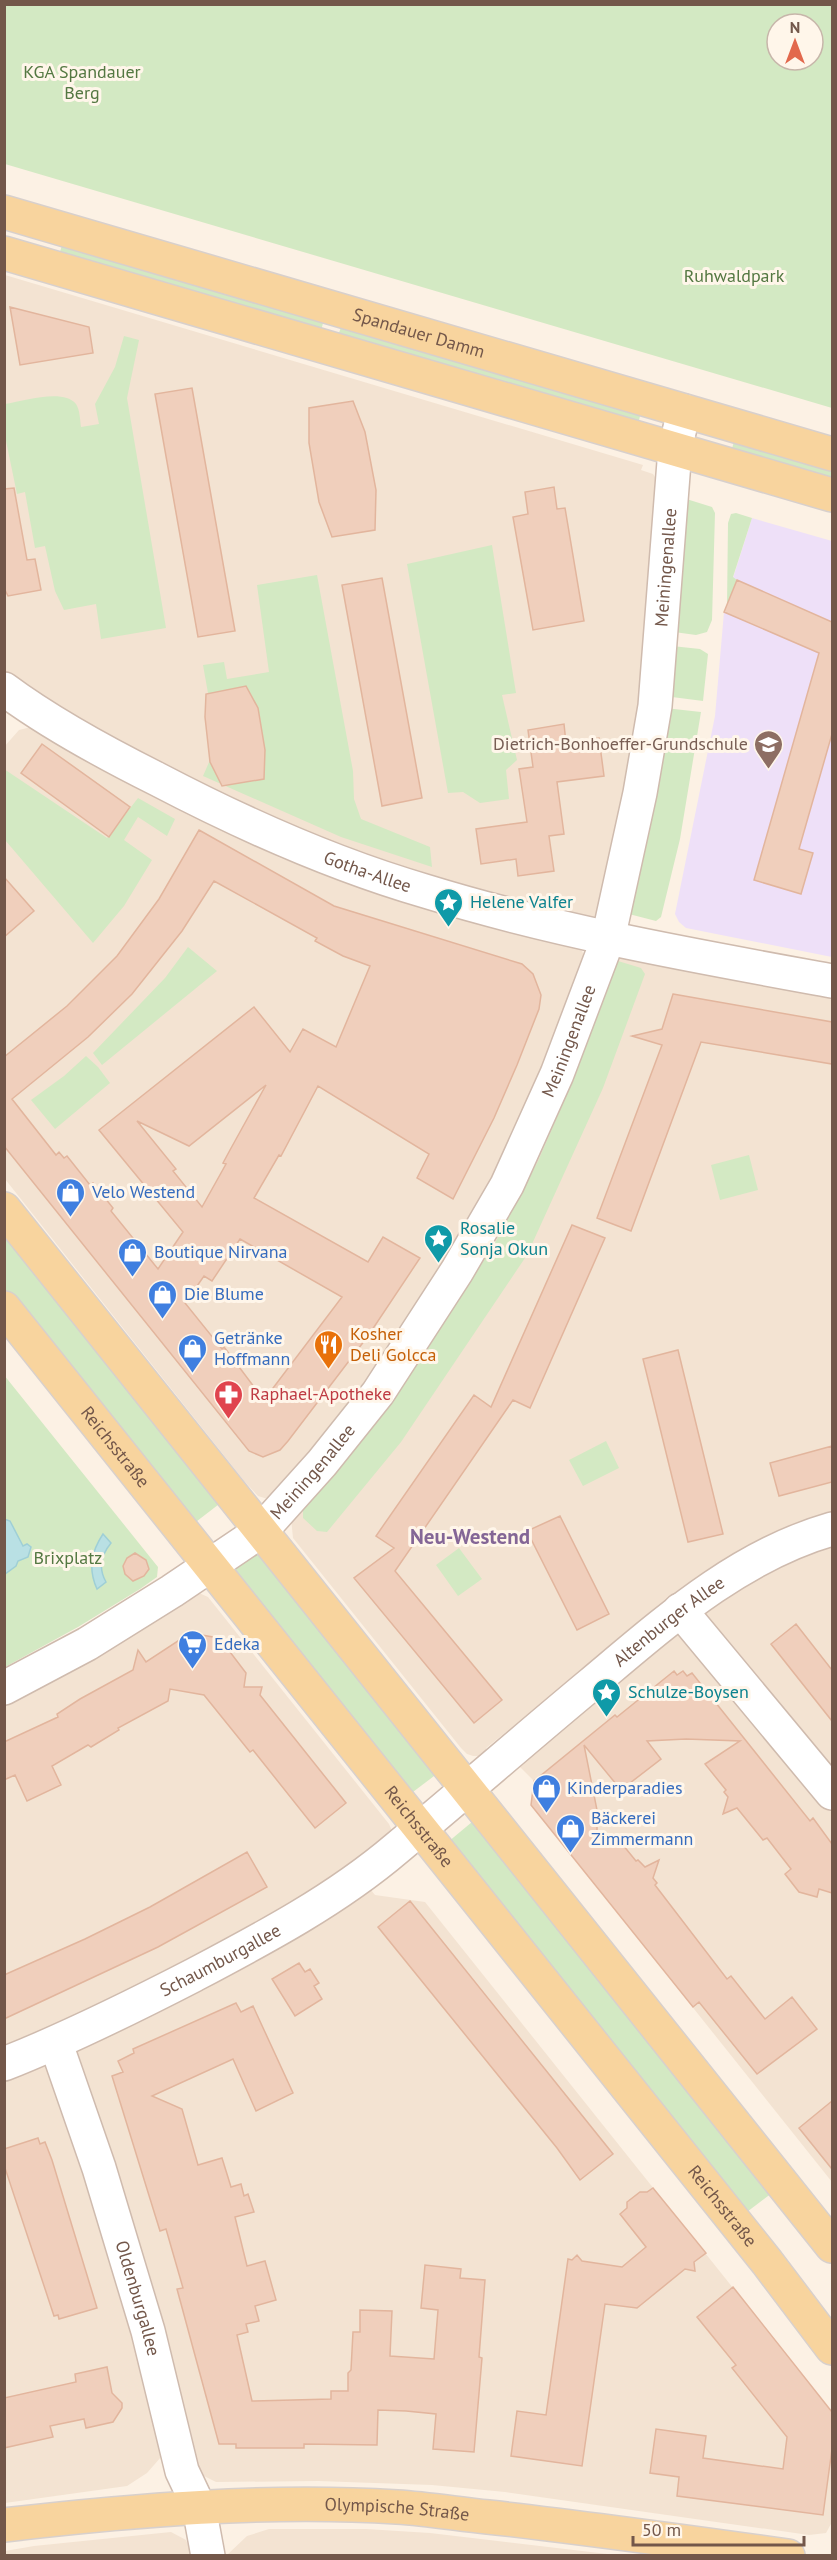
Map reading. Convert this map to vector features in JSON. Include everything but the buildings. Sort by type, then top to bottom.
[{"type":"main road","name":"Spandauer Damm","points":[[4,212],[832,454]]},
{"type":"main road","points":[[4,253],[832,495]]},
{"type":"main road","points":[[4,1209],[832,2246]]},
{"type":"main road","name":"Reichsstraße","points":[[4,1308],[767,2262],[832,2348]]},
{"type":"main road","name":"Olympische Straße","points":[[4,2525],[89,2515],[199,2507],[259,2505],[397,2507],[556,2524],[788,2556]]},
{"type":"street","name":"Meiningenallee","points":[[209,1566],[261,1531],[322,1463],[378,1393],[457,1271],[511,1175],[557,1074],[609,939],[640,793],[655,706],[675,449],[684,411]]},
{"type":"street","name":"Gotha-Allee","points":[[9,701],[200,802],[320,855],[423,891],[609,939],[832,981]]},
{"type":"street","name":"Altenburger Allee","points":[[420,1828],[680,1610],[731,1573],[805,1537],[832,1529]]},
{"type":"street","points":[[4,1688],[87,1644],[209,1566]]},
{"type":"street","points":[[680,1610],[832,1793]]},
{"type":"street","name":"Schaumburgallee","points":[[4,2064],[56,2044],[256,1943],[320,1904],[396,1850],[420,1828]]},
{"type":"street","name":"Oldenburgallee","points":[[56,2044],[99,2168],[148,2331],[182,2471],[199,2507],[208,2556]]},
{"type":"shaded area","points":[[5,275],[643,465],[641,470],[653,474],[655,477],[650,629],[639,743],[602,910],[586,920],[397,870],[283,826],[91,728],[5,672]]},
{"type":"shaded area","name":"Dietrich-Bonhoeffer-Grundschule","points":[[752,518],[832,541],[832,957],[686,928],[675,914],[715,716],[724,612],[737,580],[733,578]]},
{"type":"shaded area","points":[[34,728],[155,797],[280,858],[450,916],[574,946],[582,951],[586,959],[501,1172],[376,1378],[274,1501],[258,1496],[245,1482],[5,1179],[4,747],[19,730]]},
{"type":"shaded area","points":[[622,953],[832,992],[832,1518],[681,1592],[486,1748],[488,1752],[481,1756],[473,1756],[461,1748],[293,1538],[291,1518],[372,1424],[608,967]]},
{"type":"shaded area","points":[[832,1541],[832,1780],[704,1616],[704,1609],[715,1597]]},
{"type":"shaded area","points":[[199,1593],[208,1597],[389,1824],[392,1838],[301,1903],[5,2054],[5,1705],[51,1681],[193,1594]]},
{"type":"shaded area","points":[[672,1630],[689,1634],[832,1813],[832,2182],[639,1940],[534,1781],[516,1763]]},
{"type":"shaded area","points":[[366,1884],[375,1895],[425,1902],[832,2412],[832,2522],[826,2533],[809,2535],[505,2492],[432,2485],[318,2481],[216,2482],[200,2474],[73,2049]]},
{"type":"shaded area","points":[[49,2063],[88,2168],[164,2450],[147,2473],[127,2486],[5,2503],[5,2076]]},
{"type":"shaded area","points":[[269,2529],[366,2529],[430,2533],[616,2555],[227,2555],[247,2536]]},
{"type":"shaded area","points":[[171,2532],[186,2540],[193,2556],[5,2556],[5,2551],[34,2546]]},
{"type":"green space","name":"Ruhwaldpark","points":[[4,5],[832,5],[832,408],[5,164]]},
{"type":"green space","points":[[63,242],[324,319],[321,331],[59,255]]},
{"type":"green space","points":[[342,324],[641,412],[638,424],[338,336]]},
{"type":"green space","points":[[124,336],[139,340],[127,398],[166,628],[101,639],[96,604],[64,610],[55,591],[45,546],[35,548],[25,492],[17,494],[5,436],[5,404],[43,397],[62,397],[76,404],[81,427],[99,424],[95,404],[115,367]]},
{"type":"green space","points":[[735,438],[832,467],[832,482],[731,452]]},
{"type":"green space","points":[[680,497],[712,507],[715,513],[712,620],[707,632],[696,635],[674,632]]},
{"type":"green space","points":[[736,513],[752,518],[733,577],[737,580],[727,606],[728,523],[731,514]]},
{"type":"green space","points":[[492,545],[516,693],[502,695],[517,760],[506,770],[509,799],[480,803],[463,792],[448,793],[407,564]]},
{"type":"green space","points":[[317,575],[353,771],[354,799],[361,819],[430,847],[432,867],[341,837],[203,776],[217,744],[203,665],[224,662],[227,679],[269,672],[257,585]]},
{"type":"green space","points":[[672,646],[700,649],[708,654],[703,701],[672,697]]},
{"type":"green space","points":[[665,708],[701,712],[680,839],[661,917],[656,921],[625,913]]},
{"type":"green space","points":[[4,769],[107,838],[138,798],[175,819],[167,836],[138,817],[124,840],[152,860],[124,906],[93,943],[5,840]]},
{"type":"green space","points":[[188,947],[217,971],[102,1065],[93,1053],[165,978]]},
{"type":"green space","points":[[618,961],[641,968],[645,974],[603,1088],[527,1255],[401,1442],[327,1532],[317,1531],[303,1518],[303,1510],[374,1425],[425,1353],[496,1241],[538,1161],[574,1078],[613,965]]},
{"type":"green space","points":[[86,1056],[110,1083],[55,1129],[31,1100],[64,1076]]},
{"type":"green space","points":[[749,1155],[758,1190],[720,1200],[711,1165]]},
{"type":"green space","points":[[4,1224],[227,1498],[188,1528],[5,1299]]},
{"type":"green space","name":"Brixplatz","points":[[4,1375],[158,1567],[157,1577],[140,1589],[78,1627],[5,1667]]},
{"type":"green space","points":[[606,1441],[619,1468],[583,1486],[569,1460]]},
{"type":"green space","points":[[459,1548],[482,1579],[458,1596],[436,1565]]},
{"type":"green space","points":[[255,1549],[442,1770],[405,1798],[230,1570]]},
{"type":"green space","points":[[478,1817],[776,2190],[739,2218],[442,1847]]},
{"type":"water","points":[[4,1519],[10,1521],[23,1546],[27,1544],[31,1547],[28,1557],[18,1561],[16,1566],[5,1574]]},
{"type":"water","points":[[103,1534],[111,1543],[102,1562],[102,1572],[106,1582],[97,1589],[92,1574],[92,1561]]},
{"type":"place","name":"Dietrich-Bonhoeffer-Grundschule","points":[[769,770]]},
{"type":"place","name":"Helene Valfer","points":[[449,928]]},
{"type":"place","name":"Velo Westend","points":[[71,1218]]},
{"type":"place","name":"Rosalie Sonja Okun","points":[[439,1264]]},
{"type":"place","name":"Boutique Nirvana","points":[[133,1278]]},
{"type":"place","name":"Die Blume","points":[[163,1320]]},
{"type":"place","name":"Kosher Deli Golcca","points":[[329,1370]]},
{"type":"place","name":"Getränke Hoffmann","points":[[193,1374]]},
{"type":"place","name":"Raphael-Apotheke","points":[[229,1420]]},
{"type":"place","name":"Edeka","points":[[193,1670]]},
{"type":"place","name":"Schulze-Boysen","points":[[607,1718]]},
{"type":"place","name":"Kinderparadies","points":[[546,1814]]},
{"type":"place","name":"Bäckerei Zimmermann","points":[[570,1854]]},
{"type":"district","name":"Neu-Westend","points":[[470,1537]]},
{"type":"park label","name":"KGA Spandauer Berg","points":[[82,82]]}]
